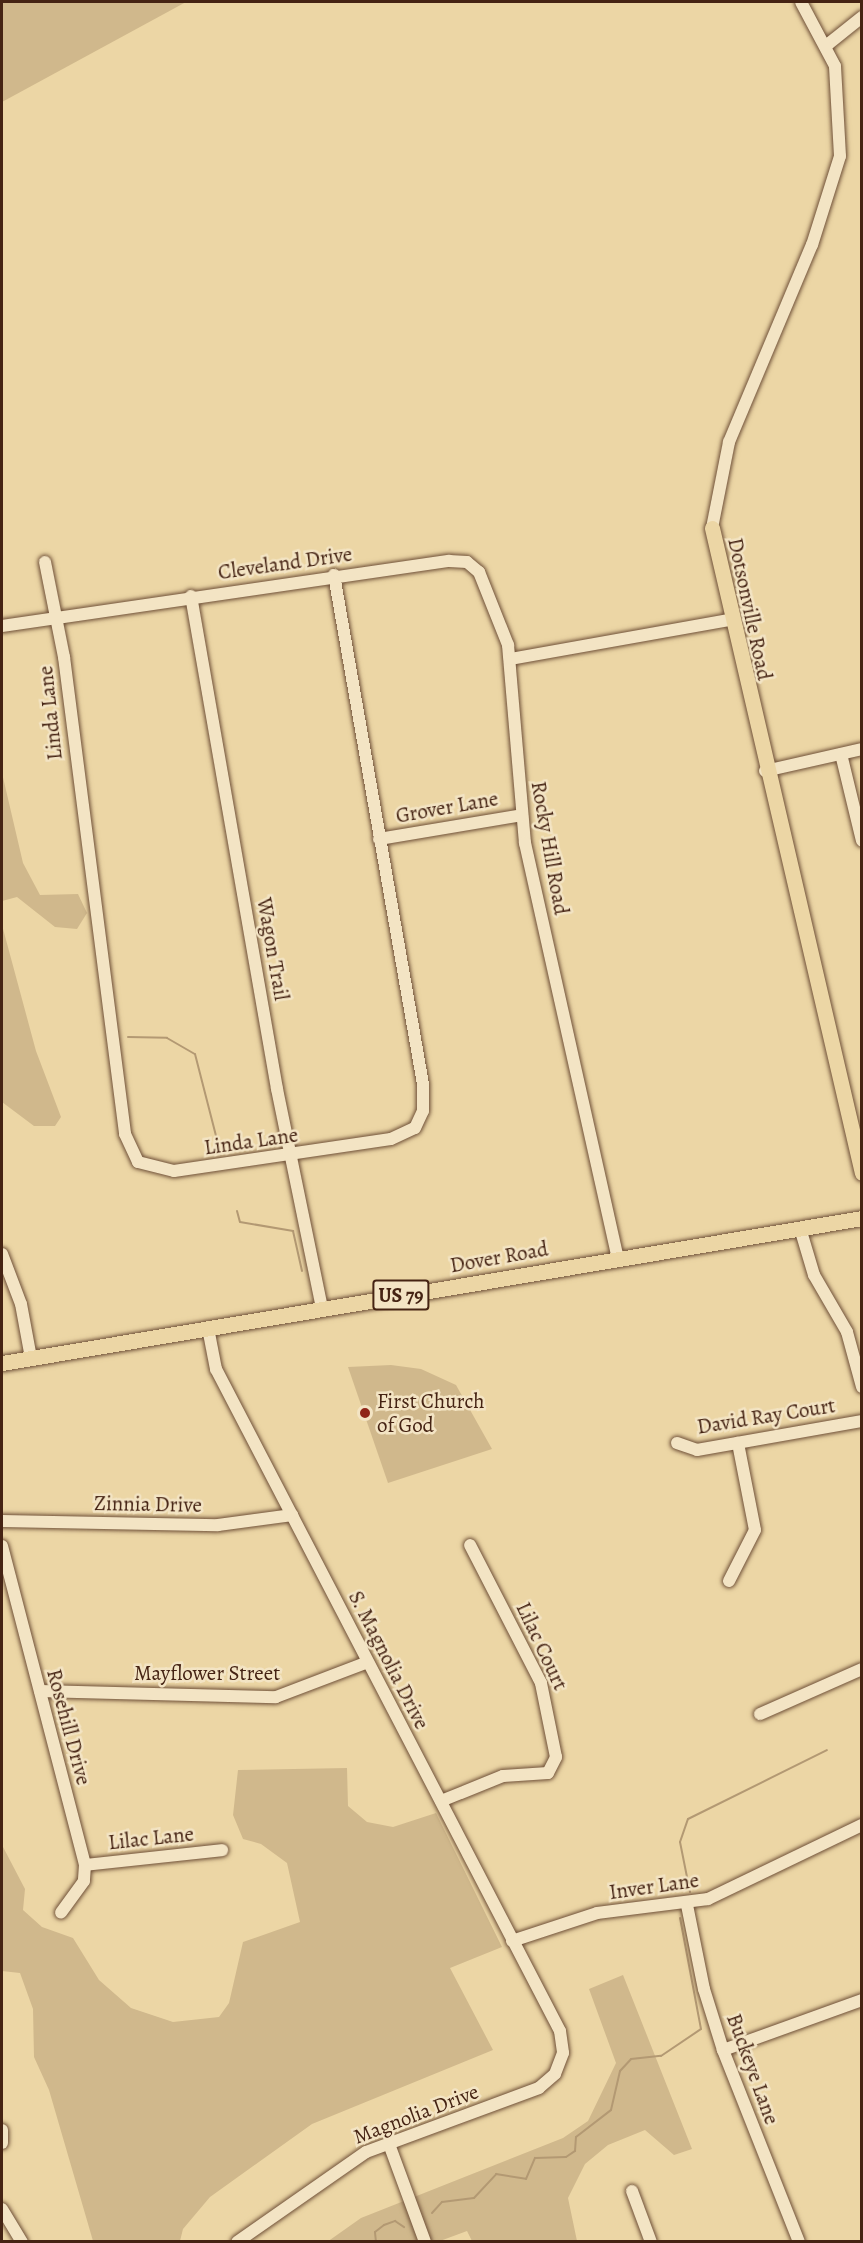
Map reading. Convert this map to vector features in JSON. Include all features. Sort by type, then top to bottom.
[{"type":"main road","name":"Dotsonville Road","points":[[712,528],[729,620],[861,1173]]},
{"type":"main road","name":"Dover Road","points":[[2,1363],[861,1218]]},
{"type":"street","name":"Dotsonville Road","points":[[712,528],[729,442],[834,184],[842,116],[827,45],[801,2]]},
{"type":"street","points":[[827,45],[861,17]]},
{"type":"street","name":"Linda Lane","points":[[45,562],[55,617],[130,1151],[144,1166],[174,1171],[391,1139],[415,1128],[423,1111],[334,575]]},
{"type":"street","name":"Cleveland Drive","points":[[2,626],[334,575],[467,562],[489,586],[510,659]]},
{"type":"street","name":"Wagon Trail","points":[[191,596],[291,1155],[322,1308]]},
{"type":"street","points":[[510,659],[729,620]]},
{"type":"street","name":"Rocky Hill Road","points":[[510,659],[509,709],[522,815],[618,1259]]},
{"type":"street","points":[[765,771],[861,749]]},
{"type":"street","points":[[841,754],[861,841]]},
{"type":"street","name":"Grover Lane","points":[[379,839],[522,815]]},
{"type":"street","points":[[800,1228],[817,1282],[847,1332],[861,1387]]},
{"type":"street","points":[[2,1254],[21,1304],[31,1358]]},
{"type":"street","name":"S. Magnolia Drive","points":[[208,1328],[216,1369],[548,2007]]},
{"type":"street","name":"David Ray Court","points":[[677,1443],[697,1450],[861,1422]]},
{"type":"street","points":[[729,1581],[748,1553],[755,1530],[738,1443]]},
{"type":"street","name":"Zinnia Drive","points":[[2,1521],[218,1525],[292,1515]]},
{"type":"street","name":"Lilac Court","points":[[441,1801],[487,1780],[553,1770],[555,1743],[546,1699],[470,1545]]},
{"type":"street","name":"Rosehill Drive","points":[[2,1546],[85,1865]]},
{"type":"street","name":"Mayflower Street","points":[[40,1691],[276,1697],[368,1662]]},
{"type":"street","points":[[760,1714],[861,1669]]},
{"type":"street","name":"Inver Lane","points":[[512,1941],[597,1913],[687,1905],[861,1825]]},
{"type":"street","name":"Lilac Lane","points":[[85,1865],[222,1850]]},
{"type":"street","points":[[61,1913],[80,1888],[85,1865]]},
{"type":"street","name":"Buckeye Lane","points":[[687,1905],[723,2050],[799,2241]]},
{"type":"street","points":[[723,2050],[861,2000]]},
{"type":"street","name":"Magnolia Drive","points":[[237,2241],[355,2158],[550,2080],[563,2053],[560,2031],[548,2007]]},
{"type":"street","points":[[2,2130],[2,2143]]},
{"type":"street","points":[[389,2144],[425,2241]]},
{"type":"street","points":[[632,2191],[651,2241]]},
{"type":"street","points":[[2,2209],[22,2241]]},
{"type":"shaded area","points":[[2,2],[186,2],[2,102]]},
{"type":"shaded area","points":[[2,773],[23,863],[40,895],[78,894],[87,913],[77,929],[55,927],[17,897],[2,901]]},
{"type":"shaded area","points":[[2,925],[36,1051],[61,1117],[55,1126],[34,1126],[2,1102]]},
{"type":"shaded area","points":[[391,1365],[421,1369],[456,1385],[492,1449],[388,1483],[348,1367]]},
{"type":"shaded area","points":[[347,1768],[348,1806],[367,1822],[393,1827],[436,1813],[502,1947],[450,1968],[493,2050],[312,2124],[210,2197],[183,2229],[180,2241],[93,2241],[49,2090],[34,2057],[33,2009],[20,1973],[2,1971],[2,1845],[25,1889],[23,1910],[42,1927],[73,1938],[99,1980],[131,2008],[173,2022],[219,2017],[229,2003],[243,1942],[300,1922],[287,1863],[261,1844],[243,1839],[233,1815],[238,1770]]},
{"type":"shaded area","points":[[623,1975],[692,2149],[674,2155],[645,2130],[608,2145],[585,2164],[568,2198],[577,2241],[472,2241],[467,2231],[440,2241],[327,2242],[361,2218],[563,2138],[588,2121],[616,2063],[589,1989]]},
{"type":"waterway","points":[[128,1037],[167,1038],[195,1054],[221,1155]]},
{"type":"waterway","points":[[237,1211],[240,1222],[293,1231],[302,1271]]},
{"type":"waterway","points":[[690,1892],[680,1842],[688,1819],[827,1750]]},
{"type":"waterway","points":[[432,2213],[442,2202],[474,2198],[496,2174],[526,2179],[535,2158],[566,2157],[575,2151],[576,2137],[611,2110],[620,2071],[631,2059],[661,2056],[701,2029],[680,1918]]},
{"type":"waterway","points":[[376,2242],[375,2232],[384,2225],[395,2221],[404,2227]]},
{"type":"place","name":"First Church of God","points":[[365,1413]]}]
